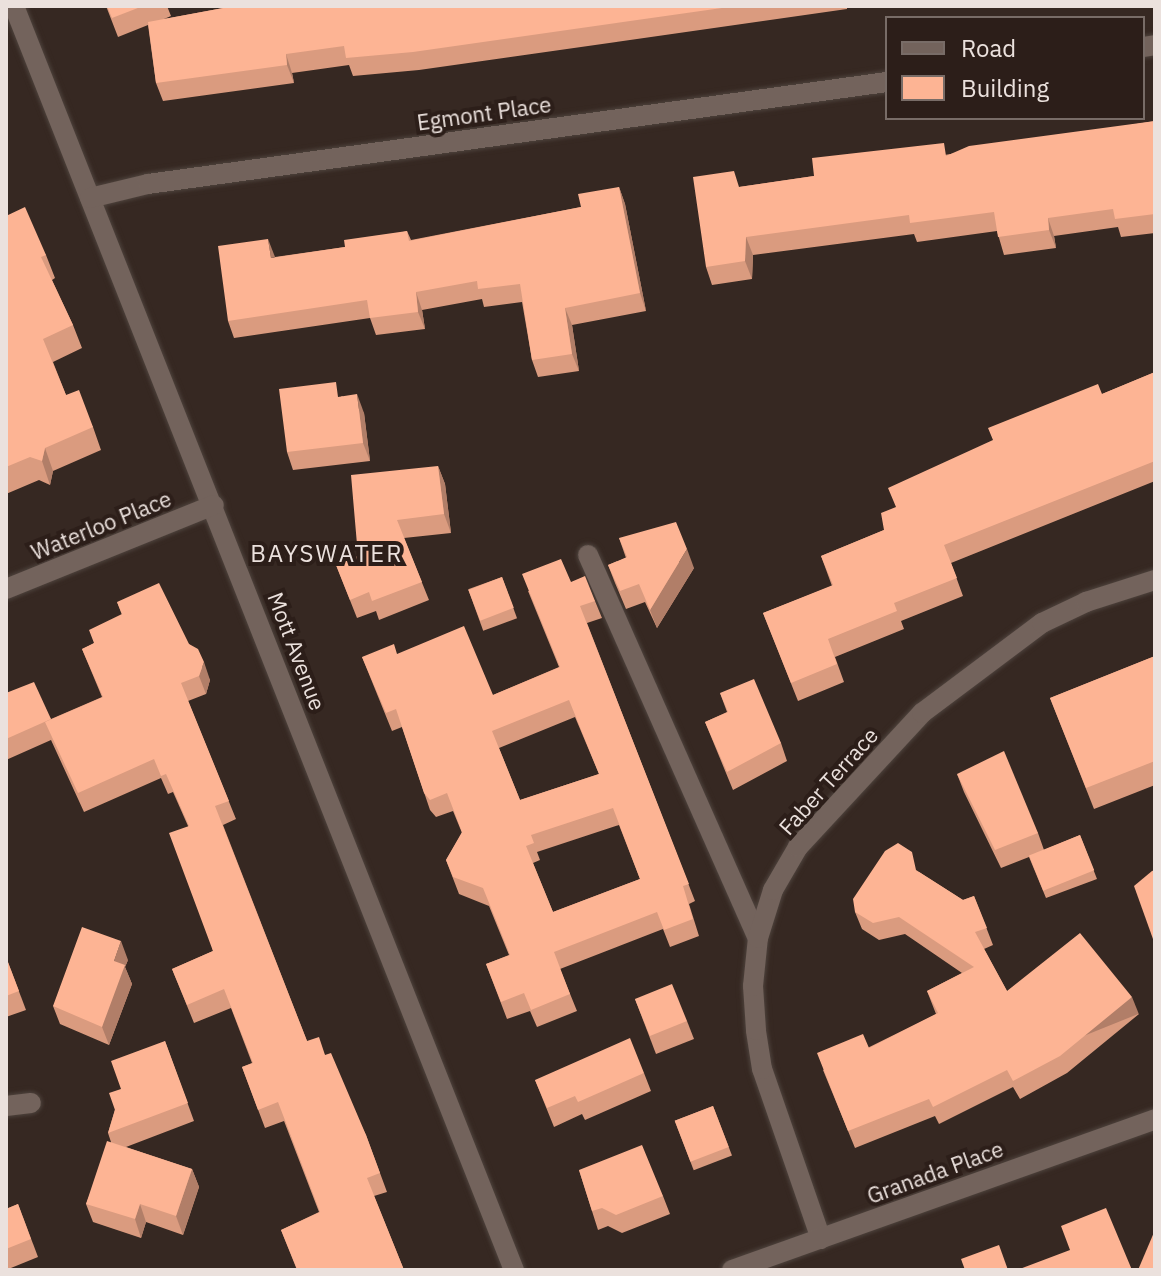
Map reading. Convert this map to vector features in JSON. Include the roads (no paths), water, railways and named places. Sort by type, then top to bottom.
[{"type":"street","name":"Mott Avenue","points":[[14,6],[214,505],[514,1270]]},
{"type":"street","name":"Egmont Place","points":[[90,198],[148,184],[885,82]]},
{"type":"street","name":"Waterloo Place","points":[[6,589],[214,505]]},
{"type":"street","points":[[588,555],[758,938]]},
{"type":"street","name":"Faber Terrace","points":[[821,1239],[762,1069],[753,986],[758,938],[773,890],[798,847],[922,713],[1042,623],[1086,602],[1155,580]]},
{"type":"street","points":[[6,1106],[31,1103]]},
{"type":"street","name":"Granada Place","points":[[732,1270],[1155,1119]]},
{"type":"district","name":"BAYSWATER","points":[[327,554]]}]
